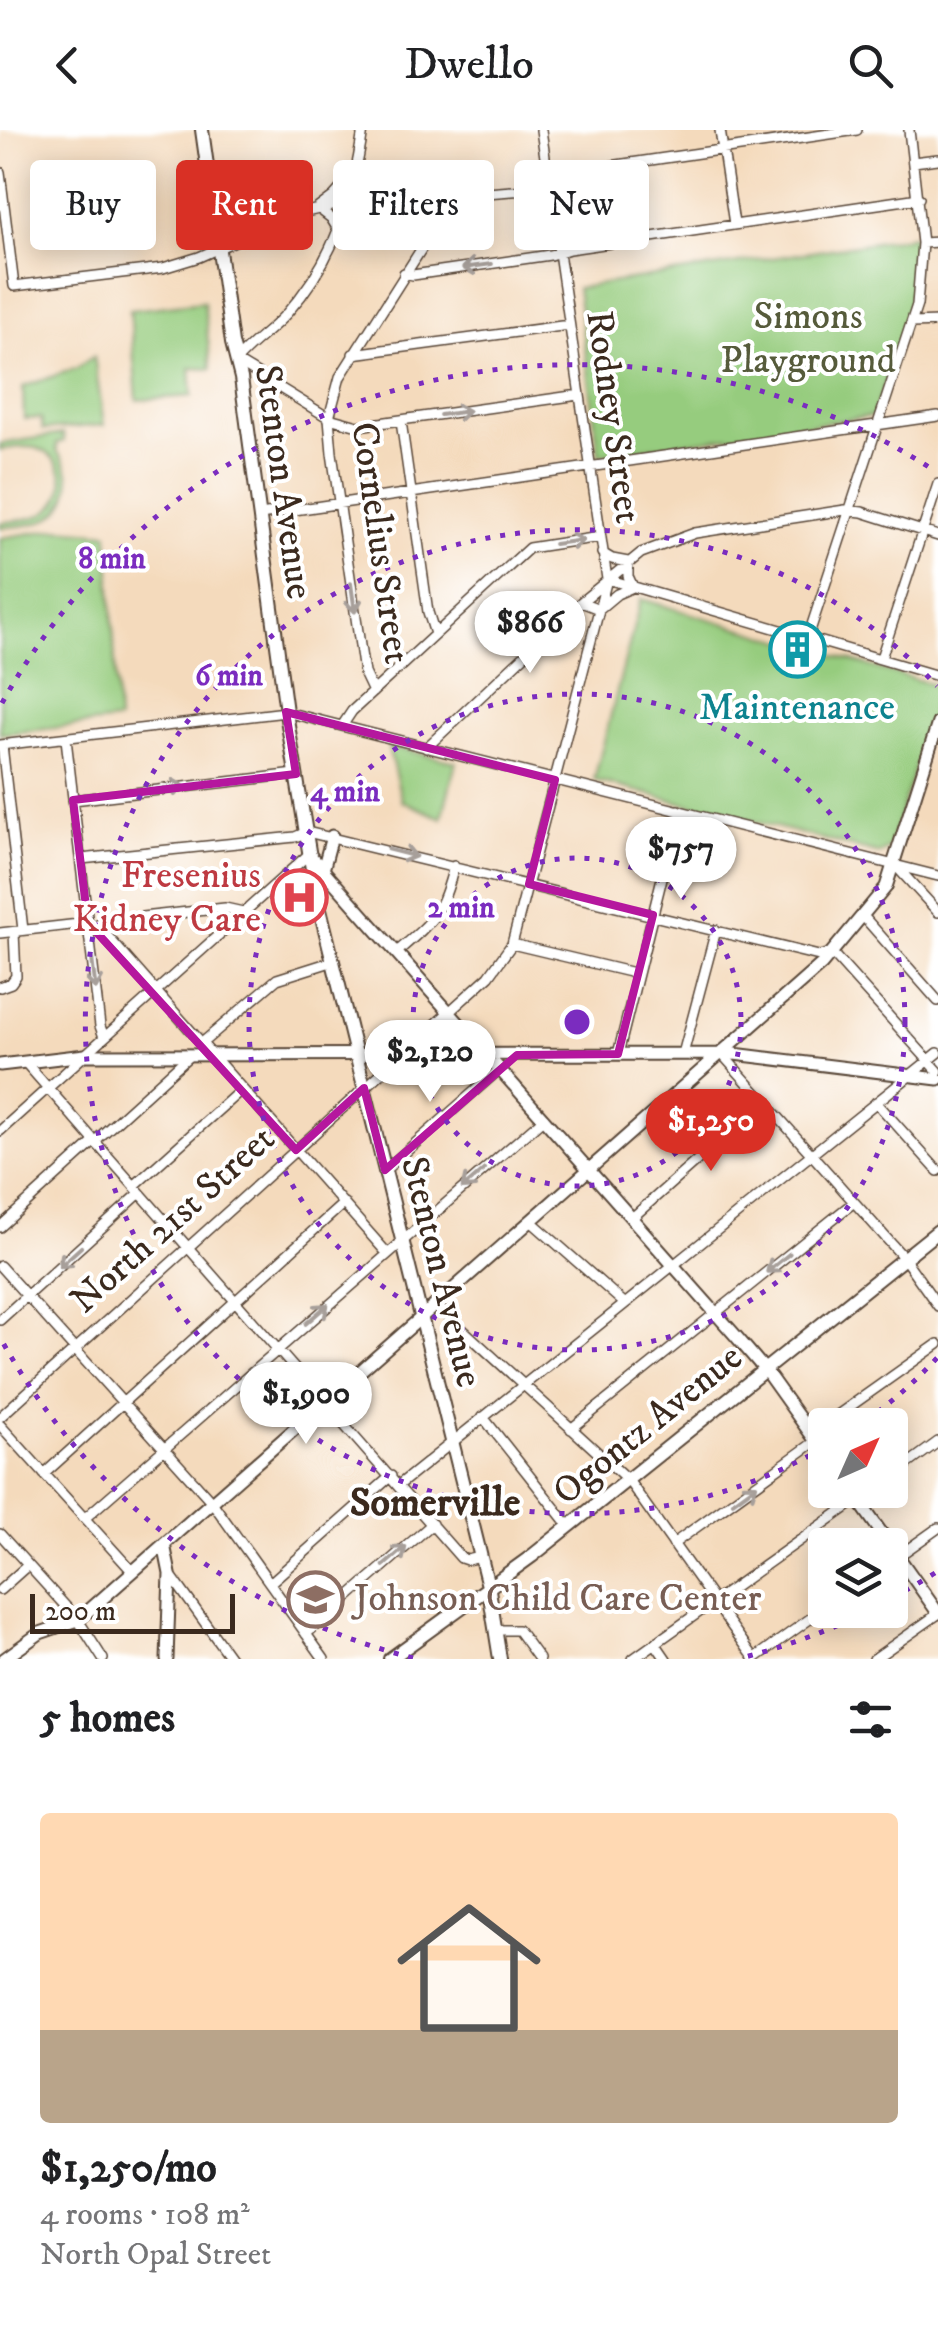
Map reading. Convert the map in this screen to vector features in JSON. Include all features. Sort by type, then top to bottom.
[{"type":"main road","name":"Stenton Avenue","points":[[202,130],[206,160]]},
{"type":"main road","name":"Stenton Avenue","points":[[219,250],[286,712],[318,901],[489,1590],[500,1659]]},
{"type":"main road","name":"Ogontz Avenue","points":[[390,1659],[489,1590],[938,1231]]},
{"type":"street","points":[[358,160],[363,130]]},
{"type":"street","name":"Rodney Street","points":[[541,130],[546,160]]},
{"type":"street","points":[[720,130],[734,224]]},
{"type":"street","points":[[646,160],[856,130]]},
{"type":"street","points":[[808,637],[912,323],[920,283],[922,243],[909,130]]},
{"type":"street","points":[[914,162],[938,159]]},
{"type":"street","points":[[0,172],[14,286],[141,273],[183,263],[214,250]]},
{"type":"street","points":[[318,208],[333,196]]},
{"type":"street","points":[[404,272],[413,275],[918,198]]},
{"type":"street","points":[[313,210],[333,206]]},
{"type":"street","points":[[318,208],[333,221]]},
{"type":"street","points":[[333,242],[304,293],[236,362],[329,418],[358,426],[579,396]]},
{"type":"street","points":[[922,243],[938,242]]},
{"type":"street","name":"Cornelius Street","points":[[372,692],[364,673],[329,418],[340,376],[419,250]]},
{"type":"street","name":"Rodney Street","points":[[530,884],[607,579],[559,252]]},
{"type":"street","points":[[912,323],[938,322]]},
{"type":"street","points":[[353,354],[570,325]]},
{"type":"street","points":[[260,515],[938,416]]},
{"type":"street","points":[[400,421],[428,612],[435,634]]},
{"type":"street","points":[[881,658],[938,484]]},
{"type":"street","points":[[426,748],[581,602],[628,562],[653,547],[695,532],[849,510],[938,536]]},
{"type":"street","points":[[342,726],[352,711],[529,548],[600,537]]},
{"type":"street","points":[[602,554],[628,562]]},
{"type":"street","points":[[628,562],[633,587]]},
{"type":"street","points":[[607,579],[938,676]]},
{"type":"street","points":[[581,602],[599,609],[633,587]]},
{"type":"street","points":[[0,987],[16,976],[18,931],[1,745],[286,712],[938,876]]},
{"type":"street","points":[[4,1659],[40,1633],[78,1620],[422,1320],[832,953],[886,887],[938,723]]},
{"type":"street","points":[[66,739],[104,1037]]},
{"type":"street","points":[[74,800],[296,774]]},
{"type":"street","points":[[618,1054],[680,810]]},
{"type":"street","points":[[81,860],[296,837],[307,832],[820,956],[832,953]]},
{"type":"street","points":[[323,870],[332,836]]},
{"type":"street","points":[[0,1131],[309,854],[674,1264],[765,1370],[808,1430]]},
{"type":"street","points":[[893,863],[938,912]]},
{"type":"street","points":[[398,952],[436,918],[446,899],[454,866]]},
{"type":"street","name":"North 21st Street","points":[[0,1417],[489,976],[512,944],[530,884]]},
{"type":"street","points":[[318,901],[325,890],[336,885]]},
{"type":"street","points":[[0,933],[225,908],[243,912]]},
{"type":"street","points":[[863,916],[938,1001]]},
{"type":"street","points":[[92,924],[387,1252]]},
{"type":"street","points":[[683,1054],[716,930]]},
{"type":"street","points":[[512,944],[638,974]]},
{"type":"street","points":[[832,953],[938,1071]]},
{"type":"street","points":[[202,1044],[276,979],[334,961]]},
{"type":"street","points":[[270,1583],[938,1052]]},
{"type":"street","points":[[722,1054],[904,1258],[938,1306]]},
{"type":"street","points":[[0,1065],[85,1055],[722,1054],[938,1079]]},
{"type":"street","points":[[0,1228],[190,1055]]},
{"type":"street","points":[[25,1062],[463,1560],[481,1557]]},
{"type":"street","points":[[386,1170],[501,1068]]},
{"type":"street","points":[[0,1320],[242,1089]]},
{"type":"street","points":[[633,1217],[764,1101]]},
{"type":"street","points":[[876,1102],[938,1171]]},
{"type":"street","points":[[85,1518],[544,1118]]},
{"type":"street","points":[[571,1429],[854,1202]]},
{"type":"street","points":[[44,1474],[344,1204]]},
{"type":"street","points":[[532,1222],[624,1304]]},
{"type":"street","points":[[0,1266],[212,1502],[324,1659]]},
{"type":"street","points":[[437,1306],[628,1480],[754,1659],[808,1620]]},
{"type":"street","points":[[852,1408],[938,1344]]},
{"type":"street","points":[[483,1417],[569,1526]]},
{"type":"street","points":[[0,1425],[133,1572]]},
{"type":"street","points":[[673,1544],[808,1441]]},
{"type":"street","points":[[908,1463],[938,1442]]},
{"type":"street","points":[[633,1659],[837,1508]]},
{"type":"street","points":[[306,1634],[432,1524]]},
{"type":"street","points":[[908,1544],[938,1528]]},
{"type":"street","points":[[0,1534],[78,1620],[103,1659]]},
{"type":"street","points":[[164,1544],[170,1574],[167,1659]]},
{"type":"street","points":[[0,1590],[28,1565]]},
{"type":"street","points":[[874,1659],[938,1613],[908,1573]]},
{"type":"street","points":[[170,1574],[231,1659]]},
{"type":"street","points":[[496,1630],[518,1630],[539,1659]]},
{"type":"street","points":[[655,1644],[666,1659]]},
{"type":"highlighted area","points":[[286,712],[555,780],[529,884],[653,915],[618,1054],[517,1055],[385,1170],[364,1088],[296,1150],[88,923],[73,800],[296,774]]},
{"type":"green space","name":"Simons Playground","points":[[915,236],[908,307],[873,416],[599,455],[577,288]]},
{"type":"green space","points":[[204,302],[211,369],[190,368],[192,396],[137,400],[130,310]]},
{"type":"green space","points":[[94,356],[104,425],[43,430],[41,418],[24,419],[23,387],[77,368]]},
{"type":"green space","points":[[63,434],[64,441],[57,443],[57,451],[67,469],[69,488],[62,506],[42,521],[0,528],[0,523],[46,512],[60,497],[62,478],[55,461],[39,449],[0,450],[0,444]]},
{"type":"green space","points":[[57,529],[108,533],[118,721],[0,734],[0,538]]},
{"type":"green space","points":[[641,599],[938,686],[890,847],[880,854],[594,780]]},
{"type":"green space","points":[[388,746],[456,762],[442,818],[402,801]]},
{"type":"place","name":"Maintenance","points":[[797,650]]},
{"type":"place","name":"Fresenius Kidney Care","points":[[300,898]]},
{"type":"place","name":"Johnson Child Care Center","points":[[315,1599]]},
{"type":"district","name":"Somerville","points":[[435,1504]]}]
